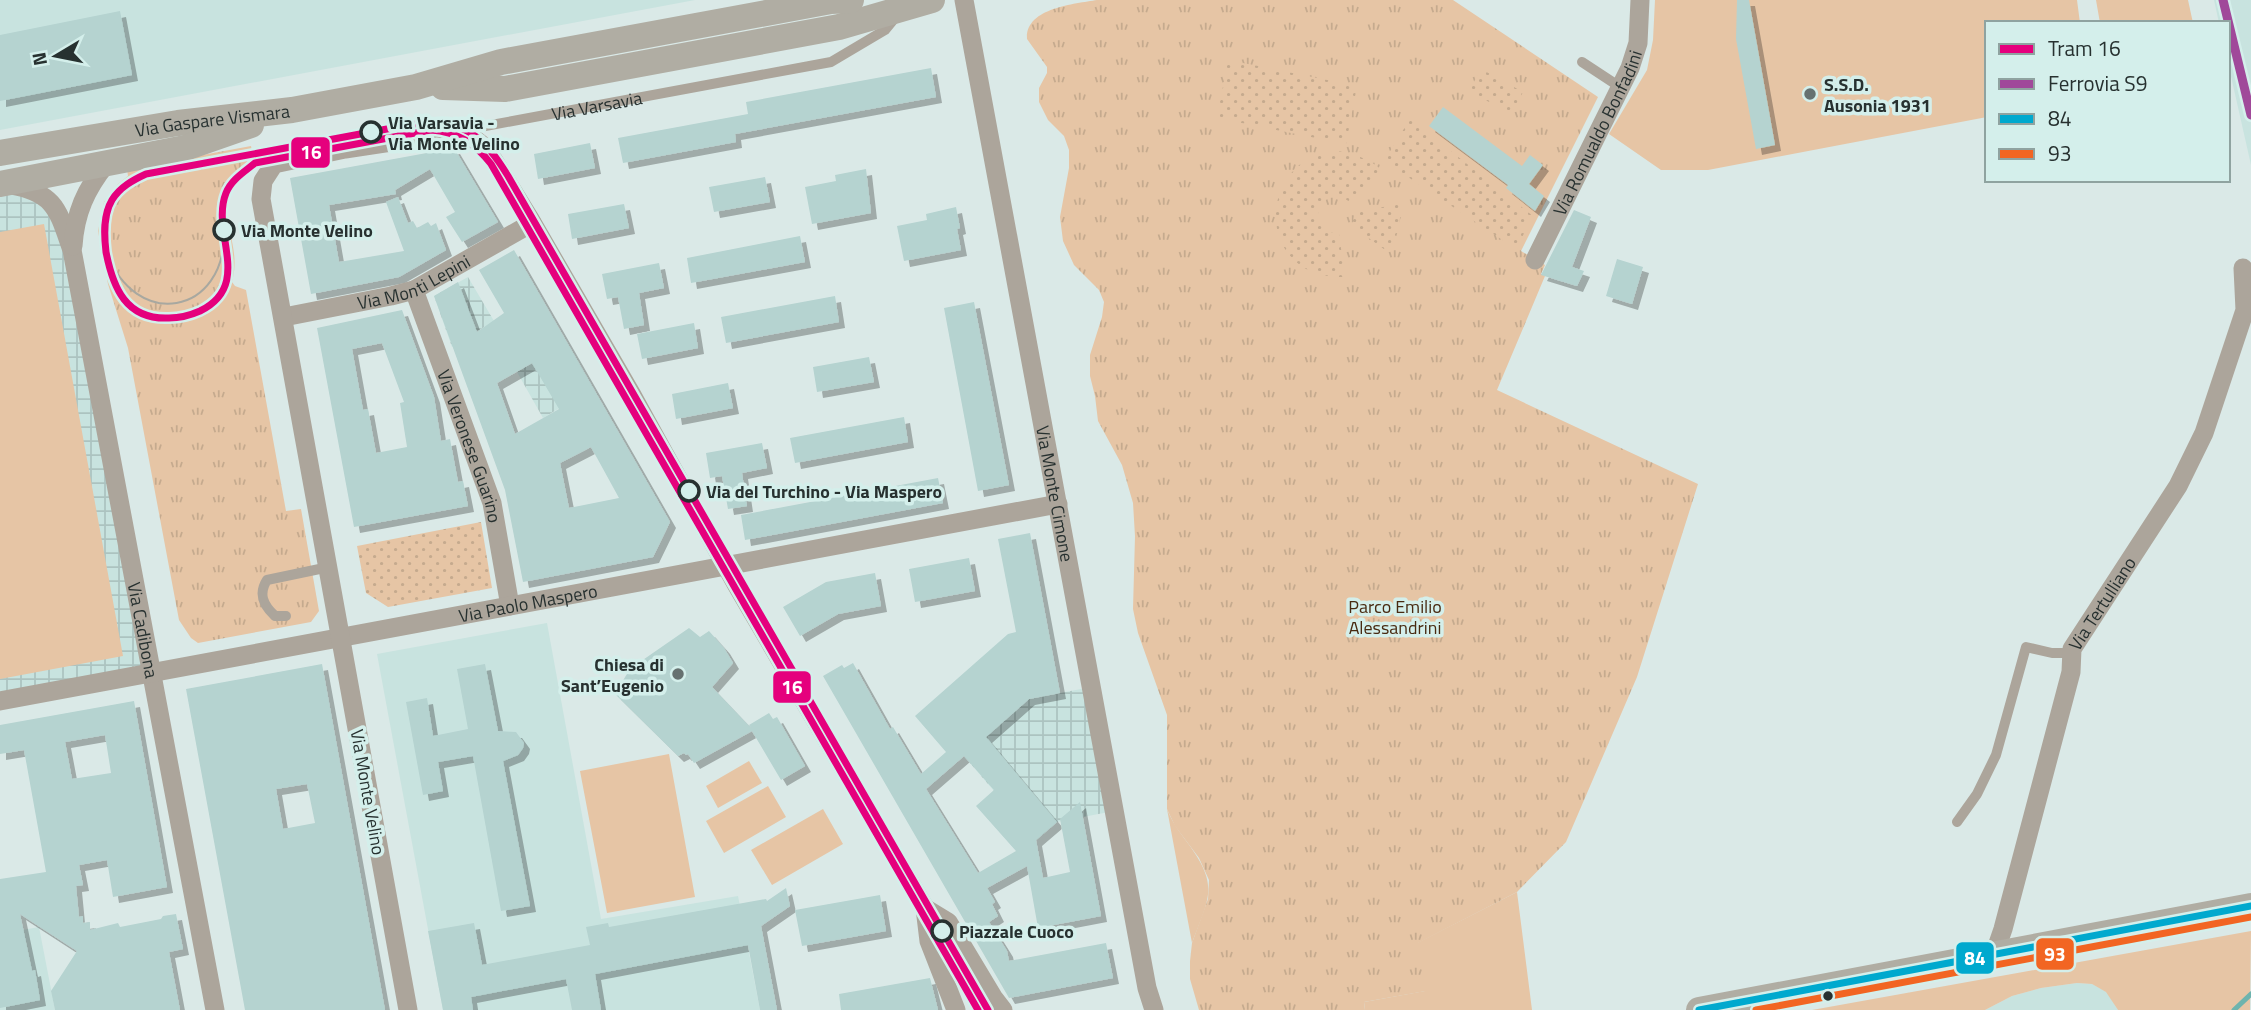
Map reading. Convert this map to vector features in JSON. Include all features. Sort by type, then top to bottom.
[{"type":"street","name":"Via Varsavia","points":[[292,110],[416,87],[501,62],[831,1],[851,0]]},
{"type":"street","name":"Via Varsavia","points":[[416,87],[506,89],[839,27],[932,0]]},
{"type":"street","name":"Via Monte Cimone","points":[[964,0],[1147,988],[1154,1010]]},
{"type":"street","name":"Via Romualdo Bonfadini","points":[[1535,260],[1630,68],[1638,43],[1640,0]]},
{"type":"street","name":"Via Gaspare Vismara","points":[[0,153],[178,123],[292,110]]},
{"type":"street","name":"Via Gaspare Vismara","points":[[1,184],[185,148],[292,110]]},
{"type":"street","name":"Via Varsavia","points":[[274,164],[345,149],[464,131]]},
{"type":"street","points":[[464,131],[486,148],[532,223],[925,908],[929,942],[956,1010]]},
{"type":"street","name":"Via Cadibona","points":[[72,250],[80,203],[106,164]]},
{"type":"street","name":"Via Monte Velino","points":[[274,164],[263,181],[261,199],[330,567],[408,1010]]},
{"type":"street","name":"Via Cadibona","points":[[1,184],[30,188],[43,194],[61,219],[72,250],[215,1010]]},
{"type":"street","name":"Via Monti Lepini","points":[[284,317],[414,290],[532,223]]},
{"type":"street","name":"Via Tertulliano","points":[[1994,955],[2071,672],[2074,643],[2178,486],[2204,433],[2245,310],[2243,268]]},
{"type":"street","name":"Via Veronese Guarino","points":[[414,290],[492,503],[510,606]]},
{"type":"street","name":"Via Paolo Maspero","points":[[0,701],[1058,504]]},
{"type":"street","points":[[1699,1010],[2251,906]]},
{"type":"street","points":[[925,908],[948,922],[1003,1010]]},
{"type":"street","points":[[1139,1010],[1147,988]]},
{"type":"lane","name":"Via Varsavia","points":[[464,131],[831,62],[885,30],[902,10]]},
{"type":"lane","points":[[1582,62],[1620,87]]},
{"type":"lane","points":[[286,616],[275,616],[266,607],[262,592],[267,580],[330,567]]},
{"type":"lane","points":[[1957,822],[1977,794],[1996,755],[2026,648],[2071,653]]},
{"type":"shaded area","points":[[0,0],[695,0],[0,130]]},
{"type":"shaded area","points":[[2214,0],[2251,0],[2251,165],[2230,72],[2230,21],[2219,21]]},
{"type":"shaded area","points":[[0,187],[28,191],[58,220],[150,672],[0,699]]},
{"type":"shaded area","points":[[468,277],[494,321],[452,347],[434,296]]},
{"type":"shaded area","points":[[567,343],[593,388],[543,418],[517,372]]},
{"type":"shaded area","points":[[547,623],[601,919],[738,896],[760,1010],[443,1010],[377,654]]},
{"type":"shaded area","points":[[1086,688],[1109,812],[1057,822],[1036,840],[964,756],[1029,699]]},
{"type":"shaded area","points":[[39,927],[55,1010],[0,1010],[0,934]]},
{"type":"shaded area","points":[[2077,983],[2092,984],[2107,992],[2118,1010],[1985,1010],[2012,996],[2041,988]]},
{"type":"green space","name":"Parco Emilio Alessandrini","points":[[1097,0],[1453,0],[1598,97],[1521,251],[1545,265],[1541,274],[1545,276],[1497,390],[1698,484],[1637,677],[1566,842],[1517,892],[1418,943],[1426,991],[1364,1002],[1365,1010],[1199,1010],[1190,979],[1192,943],[1208,899],[1209,880],[1199,858],[1175,826],[1167,809],[1167,715],[1138,633],[1133,609],[1133,503],[1122,465],[1098,421],[1090,376],[1090,355],[1104,302],[1099,290],[1074,265],[1063,241],[1060,217],[1069,168],[1069,150],[1064,136],[1048,120],[1039,102],[1039,88],[1047,73],[1047,67],[1027,39],[1028,29],[1042,14],[1064,6]]},
{"type":"green space","name":"S.S.D. Ausonia 1931","points":[[1655,0],[2077,0],[2080,21],[1985,21],[1985,117],[1708,170],[1661,170],[1609,134],[1647,70],[1653,40]]},
{"type":"green space","points":[[2096,0],[2188,0],[2193,21],[2100,21]]},
{"type":"green space","points":[[1228,60],[1357,86],[1346,144],[1217,118]]},
{"type":"green space","points":[[1481,69],[1523,92],[1511,114],[1469,91]]},
{"type":"green space","points":[[1410,119],[1533,216],[1516,249],[1384,161]]},
{"type":"green space","points":[[251,146],[255,168],[230,196],[227,209],[235,265],[232,282],[246,290],[286,511],[301,509],[319,611],[311,622],[198,643],[191,638],[179,620],[128,348],[108,284],[98,231],[104,202],[128,176],[127,169]]},
{"type":"green space","points":[[1338,151],[1363,158],[1385,173],[1351,203],[1341,197],[1331,197],[1324,201],[1320,208],[1320,225],[1327,231],[1339,234],[1345,277],[1317,274],[1293,259],[1282,244],[1276,210],[1288,177],[1301,164],[1317,155]]},
{"type":"green space","points":[[1400,204],[1398,229],[1388,252],[1352,226],[1355,212]]},
{"type":"green space","points":[[44,224],[123,656],[0,679],[0,232]]},
{"type":"green space","points":[[481,522],[492,588],[388,607],[366,593],[357,546]]},
{"type":"green space","points":[[669,754],[695,897],[607,913],[580,771]]},
{"type":"green space","points":[[749,761],[762,783],[718,808],[706,786]]},
{"type":"green space","points":[[768,786],[786,817],[724,853],[706,821]]},
{"type":"green space","points":[[823,809],[843,844],[772,885],[751,850]]},
{"type":"green space","points":[[1167,809],[1204,869],[1207,880],[1207,902],[1192,943]]},
{"type":"green space","points":[[1517,892],[1532,1010],[1365,1010],[1364,1002],[1425,991],[1417,943]]},
{"type":"green space","points":[[2251,931],[2250,1010],[2118,1010],[2106,992],[2092,984],[2077,983],[2041,988],[2012,996],[1985,1010],[1812,1010]]},
{"type":"building","points":[[1737,0],[1749,0],[1775,145],[1756,149],[1736,39]]},
{"type":"building","points":[[120,11],[132,75],[0,101],[0,35]]},
{"type":"building","points":[[931,68],[936,97],[735,134],[736,142],[623,163],[618,138],[748,114],[746,102]]},
{"type":"building","points":[[1443,107],[1522,166],[1530,155],[1543,165],[1529,184],[1544,196],[1535,211],[1506,188],[1508,185],[1429,126]]},
{"type":"building","points":[[590,143],[595,168],[538,179],[534,154]]},
{"type":"building","points":[[454,148],[498,222],[462,242],[446,217],[455,212],[430,169],[395,190],[396,194],[329,205],[339,262],[404,251],[386,202],[398,197],[408,223],[413,221],[417,228],[428,222],[431,226],[436,223],[446,250],[399,277],[311,294],[290,178]]},
{"type":"building","points":[[866,169],[871,213],[812,224],[805,187],[836,181],[835,175]]},
{"type":"building","points":[[765,177],[770,202],[714,212],[709,187]]},
{"type":"building","points":[[624,204],[629,228],[572,239],[568,214]]},
{"type":"building","points":[[956,207],[961,250],[904,261],[897,226],[927,220],[926,214]]},
{"type":"building","points":[[1574,210],[1591,217],[1572,267],[1584,271],[1577,286],[1541,275]]},
{"type":"building","points":[[800,236],[805,262],[691,283],[687,258]]},
{"type":"building","points":[[514,250],[670,522],[653,557],[523,582],[505,490],[434,296],[458,282],[477,332],[504,313],[479,270]],"holes":[[[532,363],[559,409],[515,434],[497,383]],[[591,447],[619,498],[569,508],[560,463]]]},
{"type":"building","points":[[1617,259],[1643,267],[1632,304],[1606,296]]},
{"type":"building","points":[[659,263],[664,288],[639,293],[644,325],[624,329],[618,297],[607,299],[602,274]]},
{"type":"building","points":[[835,296],[839,322],[726,343],[721,317]]},
{"type":"building","points":[[974,302],[1009,485],[978,491],[944,308]]},
{"type":"building","points":[[402,310],[434,397],[441,441],[450,439],[458,482],[463,481],[468,506],[354,527],[317,328]],"holes":[[[382,343],[404,402],[400,403],[407,447],[376,453],[368,409],[363,410],[352,349]]]},
{"type":"building","points":[[694,323],[698,348],[642,359],[637,334]]},
{"type":"building","points":[[869,357],[874,382],[817,392],[813,367]]},
{"type":"building","points":[[728,383],[733,408],[676,419],[672,394]]},
{"type":"building","points":[[904,417],[908,442],[795,463],[790,438]]},
{"type":"building","points":[[762,443],[767,468],[742,473],[747,506],[728,509],[722,476],[710,478],[706,453]]},
{"type":"building","points":[[938,478],[943,503],[745,540],[741,515]]},
{"type":"building","points":[[1030,533],[1060,693],[1029,699],[986,737],[1057,822],[1036,840],[1043,878],[1070,872],[1060,819],[1080,802],[1101,916],[1038,928],[1027,866],[987,888],[995,902],[992,904],[998,916],[989,922],[1007,951],[1009,961],[1106,943],[1113,978],[1009,998],[823,676],[842,665],[844,668],[853,663],[890,729],[893,727],[921,774],[946,752],[915,716],[1008,634],[1016,632],[998,539]],"holes":[[[964,756],[994,790],[976,806],[1016,851],[978,873],[926,789]]]},
{"type":"building","points":[[969,558],[975,591],[915,602],[909,569]]},
{"type":"building","points":[[875,573],[881,606],[838,614],[800,636],[783,607],[826,582]]},
{"type":"building","points":[[689,628],[700,637],[709,631],[733,663],[712,687],[751,728],[749,725],[769,713],[773,719],[777,717],[805,766],[781,780],[752,731],[694,763],[688,754],[678,756],[615,694],[634,662],[637,664]]},
{"type":"building","points":[[322,664],[385,1010],[245,1010],[186,689]],"holes":[[[307,784],[315,823],[283,829],[276,789]]]},
{"type":"building","points":[[485,664],[498,731],[516,732],[524,743],[518,755],[503,761],[530,906],[501,911],[473,756],[438,762],[443,791],[423,795],[406,702],[427,698],[433,736],[468,729],[457,669]]},
{"type":"building","points":[[134,701],[167,887],[113,897],[107,860],[79,865],[83,885],[76,886],[79,917],[83,916],[83,923],[90,922],[90,930],[118,923],[120,927],[176,914],[183,949],[169,952],[180,1010],[55,1010],[51,991],[77,951],[20,914],[40,1000],[0,1008],[0,879],[46,872],[24,750],[0,754],[0,725]],"holes":[[[105,735],[111,773],[72,779],[65,742]]]},
{"type":"building","points":[[786,888],[790,906],[761,926],[777,1010],[760,1010],[748,945],[595,974],[601,1010],[572,1010],[566,979],[471,997],[473,1010],[443,1010],[428,931],[474,923],[482,965],[590,945],[586,927],[608,923],[609,927],[766,899],[767,901]]},
{"type":"building","points":[[880,895],[886,931],[802,946],[795,910]]},
{"type":"building","points":[[930,978],[938,1010],[841,1010],[839,994]]},
{"type":"waterway","points":[[2234,1010],[2251,994]]},
{"type":"tram line","name":"16","points":[[978,1010],[491,164],[479,150],[457,136],[431,130],[255,163],[234,180],[226,193],[223,208],[228,272],[225,287],[216,300],[200,311],[169,318],[142,314],[132,307],[124,299],[113,278],[106,252],[105,232],[109,206],[119,191],[146,174],[419,123],[450,125],[472,134],[482,142],[508,176],[988,1010]]},
{"type":"tram line","points":[[106,250],[119,276],[137,294],[156,302],[177,303],[195,296],[211,281],[221,259],[224,230]]},
{"type":"rail line","name":"S9","points":[[2223,0],[2228,21]]},
{"type":"rail line","name":"S9","points":[[2230,29],[2251,115]]},
{"type":"transit line","name":"84","points":[[1699,1010],[2251,906]]},
{"type":"transit line","name":"93","points":[[1756,1010],[2251,917]]},
{"type":"place","name":"S.S.D. Ausonia 1931","points":[[1810,94]]},
{"type":"place","name":"Via Varsavia - Via Monte Velino","points":[[371,132]]},
{"type":"place","name":"Via Monte Velino","points":[[224,230]]},
{"type":"place","name":"Via del Turchino - Via Maspero","points":[[689,491]]},
{"type":"place","name":"Chiesa di Sant’Eugenio","points":[[678,674]]},
{"type":"place","name":"Piazzale Cuoco","points":[[942,931]]}]
